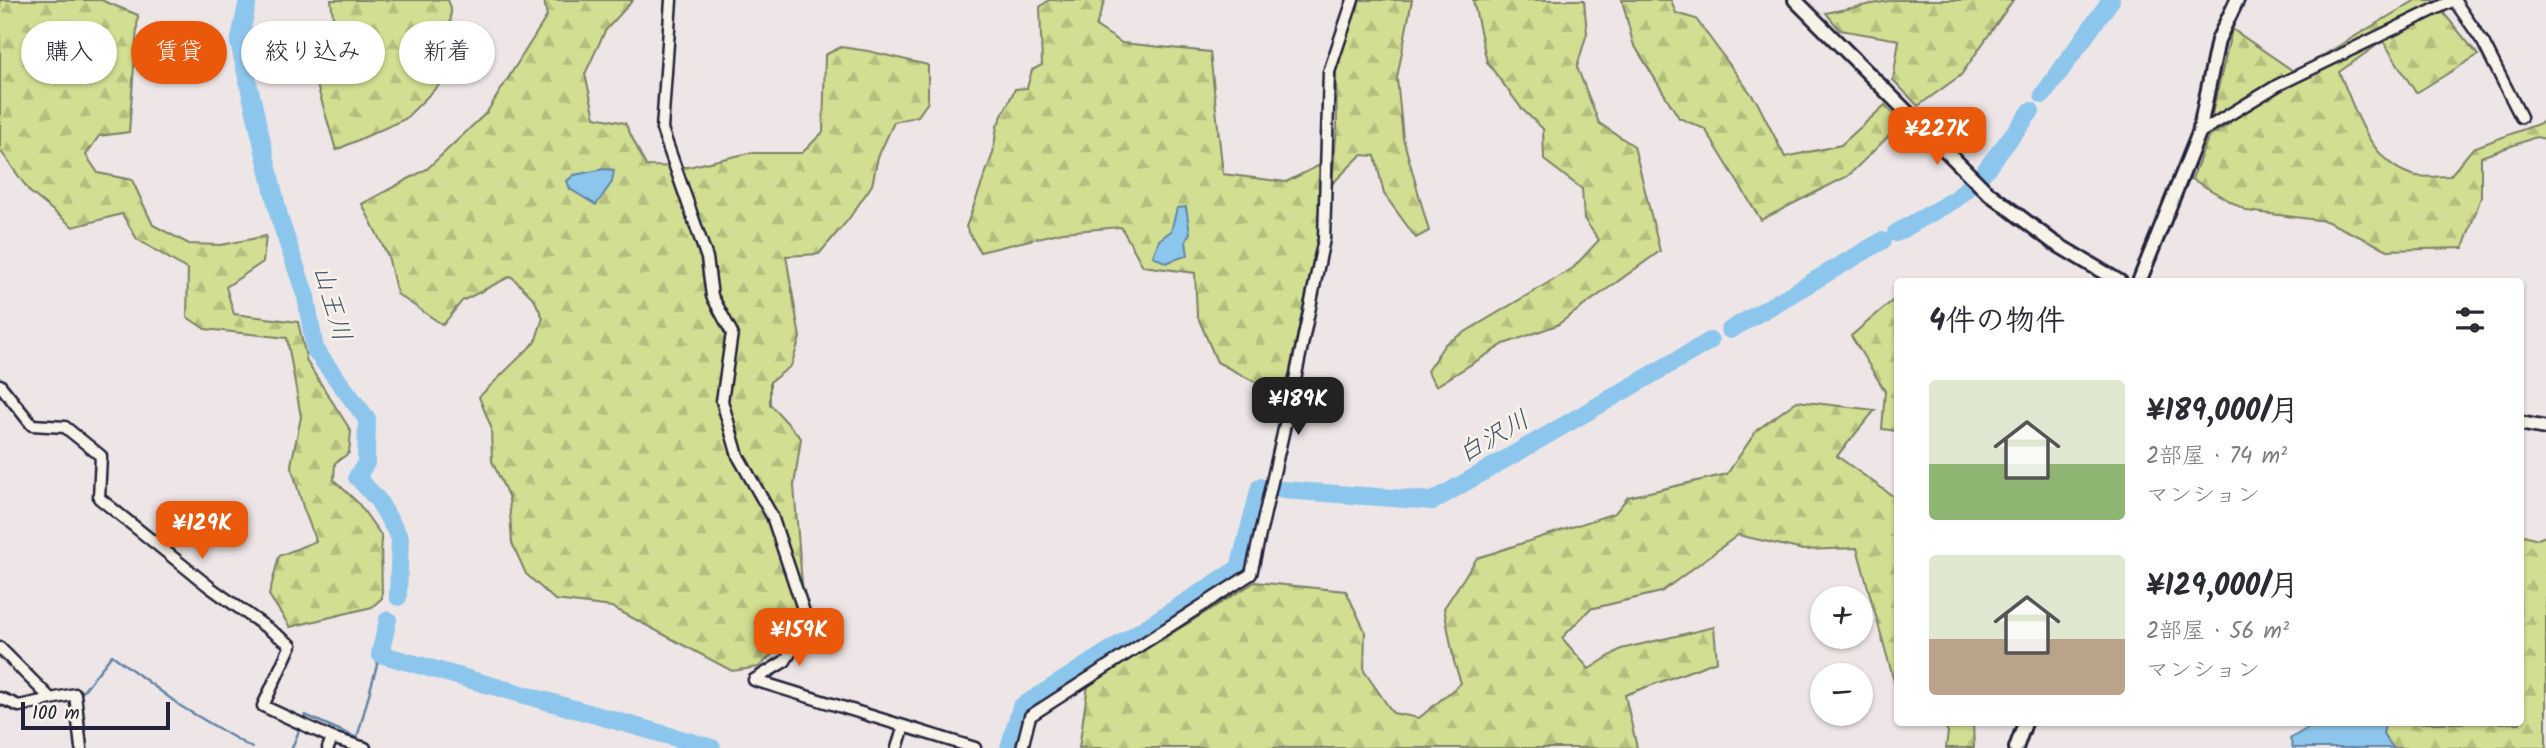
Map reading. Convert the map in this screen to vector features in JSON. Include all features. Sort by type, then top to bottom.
[{"type":"street","points":[[671,0],[662,129],[707,258],[712,296],[732,333],[722,401],[738,456],[772,516],[808,624],[785,661],[754,680],[975,748]]},
{"type":"street","points":[[1022,748],[1030,716],[1251,574],[1324,239],[1329,72],[1353,0]]},
{"type":"street","points":[[1796,0],[1986,191],[2053,242],[2113,278]]},
{"type":"street","points":[[2141,278],[2199,133],[2218,40],[2237,0]]},
{"type":"street","points":[[2199,133],[2278,85],[2454,0],[2483,42],[2521,117]]},
{"type":"street","points":[[0,385],[32,425],[65,427],[101,456],[99,498],[211,588],[290,645],[263,706],[330,743],[365,748]]},
{"type":"street","points":[[2524,423],[2546,428]]},
{"type":"street","points":[[0,648],[51,699]]},
{"type":"street","points":[[0,698],[19,706],[75,694],[81,748]]},
{"type":"street","points":[[897,748],[904,726]]},
{"type":"street","points":[[2016,748],[2024,726]]},
{"type":"green space","points":[[0,0],[101,0],[138,15],[138,21],[131,21],[133,84],[129,132],[99,136],[86,155],[98,173],[132,180],[153,225],[189,244],[221,245],[266,236],[263,262],[226,287],[234,314],[298,322],[307,362],[351,431],[349,453],[335,463],[334,480],[358,503],[381,535],[382,598],[372,607],[290,627],[269,595],[279,556],[316,541],[291,465],[301,417],[287,338],[205,329],[187,317],[188,270],[137,239],[122,214],[73,227],[30,192],[0,150]]},
{"type":"green space","points":[[331,0],[448,0],[451,8],[451,21],[399,21],[399,84],[440,84],[405,119],[336,150],[317,84],[385,84],[385,21],[334,21]]},
{"type":"green space","points":[[544,0],[633,0],[605,31],[585,74],[595,117],[625,123],[646,166],[688,167],[749,153],[802,153],[823,132],[825,55],[841,47],[928,65],[928,102],[918,116],[894,122],[878,157],[872,185],[848,220],[819,254],[786,256],[800,338],[791,366],[770,382],[770,404],[801,438],[794,486],[803,595],[792,635],[759,667],[732,671],[612,607],[555,600],[526,574],[512,543],[509,498],[492,461],[491,427],[479,397],[535,342],[543,318],[534,299],[511,276],[462,301],[443,325],[397,294],[388,256],[362,204],[427,169],[487,112],[547,16]]},
{"type":"green space","points":[[1049,0],[1105,0],[1096,26],[1122,43],[1210,52],[1223,174],[1286,182],[1320,165],[1319,232],[1288,379],[1270,390],[1217,362],[1197,315],[1195,273],[1143,266],[1121,227],[1063,232],[980,252],[966,227],[993,153],[997,126],[1015,89],[1027,88],[1032,70],[1042,65],[1040,7]]},
{"type":"green space","points":[[1359,0],[1412,0],[1397,78],[1403,138],[1429,231],[1416,238],[1384,194],[1375,156],[1361,155],[1332,184],[1337,127],[1336,71]]},
{"type":"green space","points":[[1473,0],[1584,0],[1587,33],[1577,67],[1599,123],[1634,146],[1660,251],[1557,325],[1504,344],[1436,386],[1427,371],[1445,344],[1573,268],[1599,240],[1584,219],[1582,189],[1544,160],[1543,129],[1522,109],[1487,62]]},
{"type":"green space","points":[[1622,0],[1671,0],[1676,13],[1696,19],[1757,102],[1785,157],[1841,145],[1885,105],[1902,123],[1848,176],[1761,220],[1705,129],[1679,118],[1633,43]]},
{"type":"green space","points":[[1893,0],[2013,0],[1961,75],[1918,106],[1893,80],[1899,40],[1840,30],[1826,13]]},
{"type":"green space","points":[[2416,0],[2433,0],[2478,55],[2416,93],[2383,41],[2339,72],[2367,134],[2387,161],[2417,176],[2450,176],[2473,148],[2546,121],[2546,139],[2536,137],[2481,157],[2481,197],[2463,248],[2388,250],[2326,221],[2247,211],[2192,179],[2208,138],[2229,124],[2212,114],[2232,29],[2295,72]]},
{"type":"green space","points":[[1894,300],[1894,431],[1882,429],[1885,391],[1851,336]]},
{"type":"green space","points":[[1797,401],[1875,410],[1837,456],[1894,497],[1894,681],[1873,606],[1873,586],[1868,586],[1857,548],[1803,550],[1738,535],[1661,592],[1590,609],[1562,638],[1589,669],[1621,649],[1714,627],[1717,661],[1625,695],[1637,748],[1079,748],[1088,685],[1255,582],[1346,591],[1365,631],[1364,671],[1393,713],[1419,718],[1461,683],[1454,662],[1444,608],[1477,558],[1615,513],[1628,497],[1727,474],[1757,430]]},
{"type":"green space","points":[[2524,535],[2538,539],[2546,536],[2546,748],[2393,748],[2383,734],[2384,726],[2524,726]]},
{"type":"green space","points":[[1945,726],[1973,726],[1974,748],[1946,748],[1948,732]]},
{"type":"water","points":[[604,169],[614,170],[612,182],[596,205],[570,189],[567,181],[574,175]]},
{"type":"water","points":[[1186,207],[1190,233],[1186,241],[1188,255],[1166,263],[1153,256],[1159,240],[1171,231],[1177,208]]},
{"type":"water","points":[[2311,726],[2384,726],[2383,734],[2393,748],[2293,748],[2290,739]]},
{"type":"waterway","name":"山王川","points":[[248,0],[239,43],[280,220],[306,297],[315,350],[367,419],[366,463],[357,477],[378,500],[400,538],[398,597]]},
{"type":"waterway","name":"白沢川","points":[[2043,95],[2111,0]]},
{"type":"waterway","name":"白沢川","points":[[1984,172],[2031,111]]},
{"type":"waterway","name":"白沢川","points":[[1896,233],[1956,199],[1968,187]]},
{"type":"waterway","name":"白沢川","points":[[1730,330],[1882,241]]},
{"type":"waterway","name":"白沢川","points":[[1283,490],[1433,501],[1710,341]]},
{"type":"waterway","name":"白沢川","points":[[1009,748],[1021,707],[1239,568],[1260,487]]},
{"type":"waterway","name":"山王川","points":[[388,620],[380,654],[712,748]]},
{"type":"waterway","points":[[302,722],[305,715],[357,738],[380,654]]},
{"type":"waterway","points":[[80,695],[112,655],[182,707],[252,748]]},
{"type":"waterway","points":[[74,727],[75,748]]},
{"type":"waterway","points":[[292,748],[300,728]]}]
